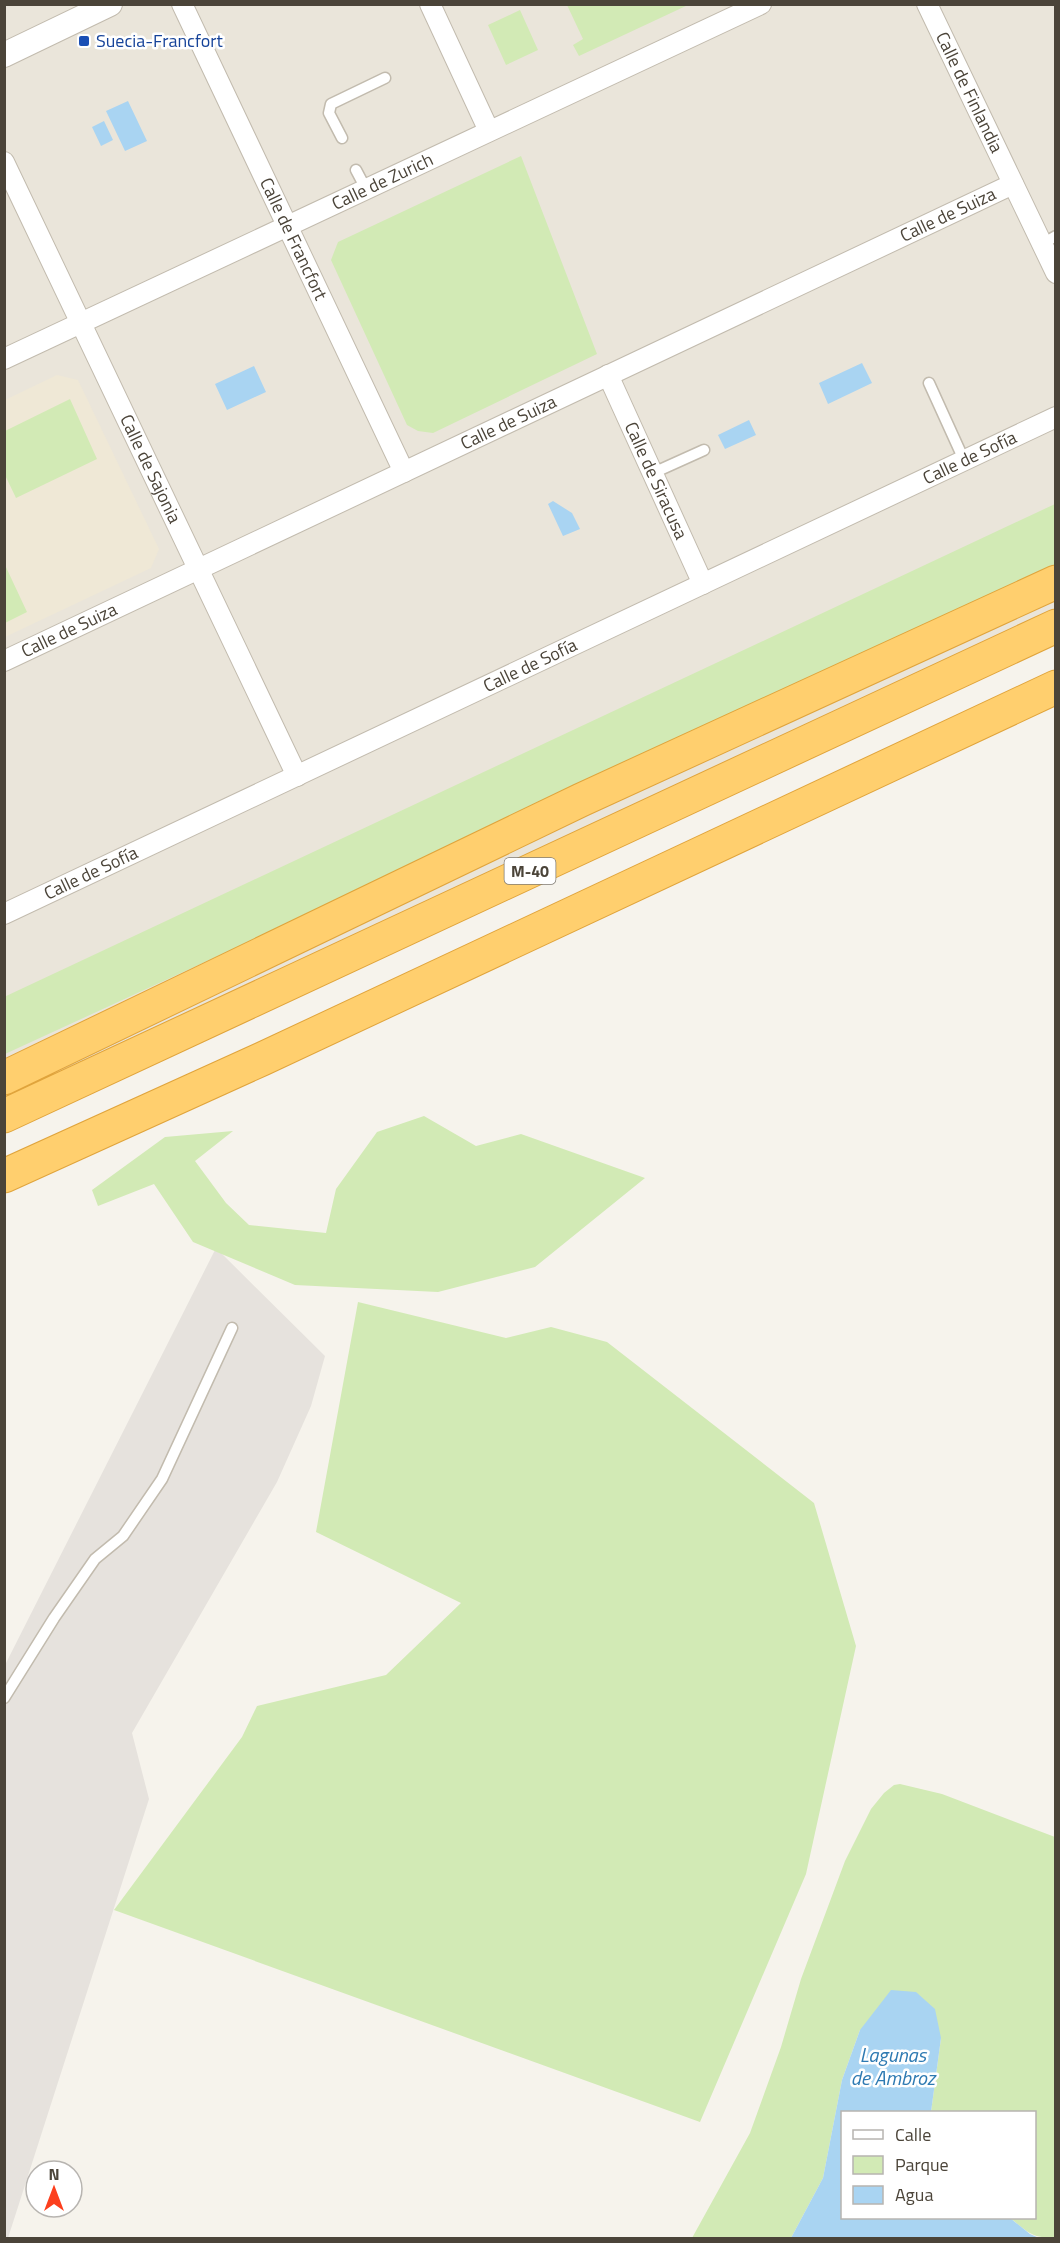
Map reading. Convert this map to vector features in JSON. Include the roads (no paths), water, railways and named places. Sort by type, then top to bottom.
[{"type":"highway","points":[[4,1078],[581,800],[1056,582]]},
{"type":"highway","name":"M-40","points":[[4,1116],[1056,626]]},
{"type":"highway","points":[[4,1176],[262,1059],[1056,687]]},
{"type":"highway","points":[[370,946],[686,752]]},
{"type":"highway","points":[[4,1201],[262,1059]]},
{"type":"street","points":[[4,55],[110,4]]},
{"type":"street","name":"Calle de Francfort","points":[[182,4],[404,472]]},
{"type":"street","points":[[430,4],[489,131]]},
{"type":"street","name":"Calle de Zurich","points":[[4,359],[761,4]]},
{"type":"street","name":"Calle de Finlandia","points":[[929,6],[1013,184],[1049,240],[1056,273]]},
{"type":"street","name":"Calle de Sajonia","points":[[4,162],[297,776]]},
{"type":"street","name":"Calle de Suiza","points":[[4,661],[1013,184]]},
{"type":"street","name":"Calle de Siracusa","points":[[608,375],[703,584]]},
{"type":"street","name":"Calle de Sofía","points":[[4,914],[1056,417]]},
{"type":"lane","points":[[342,138],[329,112],[331,104],[385,78]]},
{"type":"lane","points":[[356,170],[366,189]]},
{"type":"lane","points":[[929,383],[964,460]]},
{"type":"lane","points":[[653,473],[704,450]]},
{"type":"lane","points":[[4,1698],[95,1559],[123,1536],[162,1479],[232,1328]]},
{"type":"water","points":[[128,101],[147,141],[125,151],[106,111]]},
{"type":"water","points":[[104,121],[113,140],[101,146],[92,127]]},
{"type":"water","points":[[862,363],[872,383],[828,404],[819,383]]},
{"type":"water","points":[[254,366],[266,392],[227,410],[215,384]]},
{"type":"water","points":[[749,420],[756,435],[725,449],[718,435]]},
{"type":"water","points":[[553,501],[572,513],[580,529],[563,536],[548,504]]},
{"type":"water","name":"Lagunas de Ambroz","points":[[891,1990],[916,1992],[935,2009],[941,2038],[931,2111],[841,2111],[841,2219],[1011,2219],[1039,2238],[791,2238],[823,2178],[842,2080],[860,2030]]},
{"type":"place","name":"Suecia-Francfort","points":[[84,41]]}]
